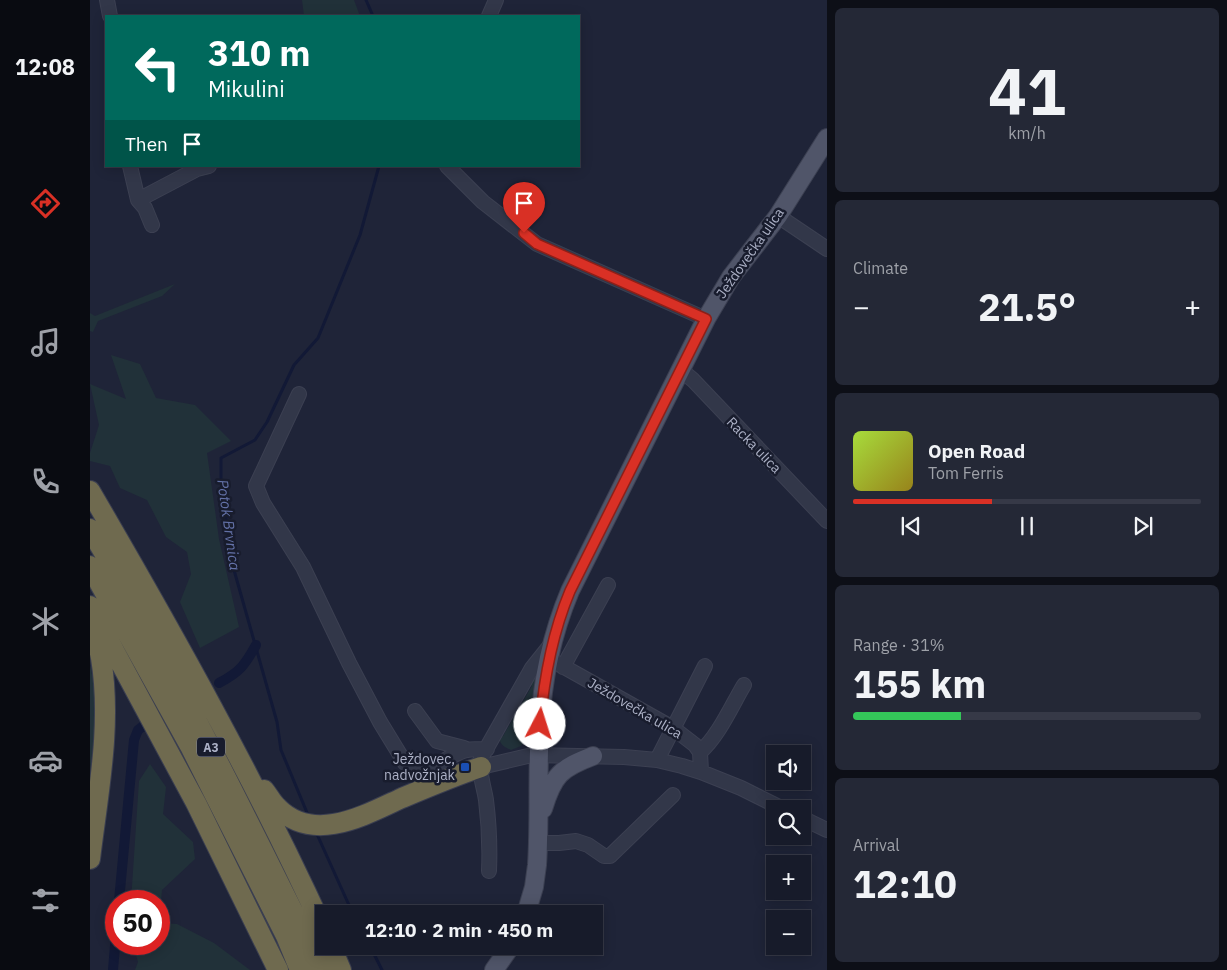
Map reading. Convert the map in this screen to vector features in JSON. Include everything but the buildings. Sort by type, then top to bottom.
[{"type":"highway","points":[[90,491],[172,634],[233,746],[315,913]]},
{"type":"highway","name":"A3","points":[[90,529],[205,735],[320,970]]},
{"type":"highway","name":"A3","points":[[90,566],[191,748],[286,936],[300,970]]},
{"type":"highway","points":[[90,606],[196,802],[278,970]]},
{"type":"highway","points":[[90,621],[101,658],[105,709],[105,740],[90,859]]},
{"type":"highway","points":[[233,746],[246,757],[279,810],[307,824],[327,826],[356,818],[442,781],[484,758]]},
{"type":"highway","points":[[334,955],[341,970]]},
{"type":"main road","name":"Ježdovečka ulica","points":[[529,905],[534,887],[539,843],[541,712],[554,656],[559,616],[706,319],[731,277],[778,216],[827,138]]},
{"type":"main road","points":[[539,821],[545,801],[556,777],[570,766],[593,756]]},
{"type":"main road","points":[[494,970],[505,955]]},
{"type":"street","points":[[107,0],[110,15]]},
{"type":"street","points":[[489,15],[496,0]]},
{"type":"street","points":[[130,167],[138,200],[152,225]]},
{"type":"street","points":[[138,200],[197,169],[205,167]]},
{"type":"street","points":[[448,167],[483,202],[537,244],[706,319]]},
{"type":"street","points":[[778,216],[827,249]]},
{"type":"street","name":"Racka ulica","points":[[681,370],[827,521]]},
{"type":"street","points":[[299,394],[256,486],[263,504],[303,567],[380,722],[405,763],[411,768],[421,771],[467,750]]},
{"type":"street","points":[[554,656],[608,585]]},
{"type":"street","name":"Ježdovečka ulica","points":[[484,758],[532,668],[554,656],[673,728],[695,745],[700,752]]},
{"type":"street","points":[[657,760],[705,666]]},
{"type":"street","points":[[701,772],[700,752],[744,685]]},
{"type":"street","points":[[415,711],[436,741],[464,748],[484,758],[539,754],[657,760],[701,772],[766,800]]},
{"type":"street","points":[[484,758],[490,846],[489,872]]},
{"type":"street","points":[[539,843],[576,841],[588,845],[604,856],[610,856],[673,795]]},
{"type":"street","points":[[811,822],[827,830]]},
{"type":"shaded area","points":[[302,0],[354,0],[360,15],[304,15]]},
{"type":"shaded area","points":[[175,284],[162,296],[98,321],[93,332],[90,331],[90,313],[95,316]]},
{"type":"shaded area","points":[[111,355],[140,364],[156,398],[195,405],[231,441],[207,453],[219,539],[239,627],[200,648],[180,602],[191,574],[187,552],[166,537],[147,500],[120,488],[110,466],[90,461],[90,453],[99,425],[90,384],[126,399]]},
{"type":"shaded area","points":[[90,665],[95,705],[90,772]]},
{"type":"shaded area","points":[[536,674],[527,739],[521,746],[511,750],[501,744],[500,737],[503,736],[532,686],[530,684]]},
{"type":"shaded area","points":[[150,764],[166,787],[163,814],[193,842],[195,859],[162,890],[132,890],[139,781]]},
{"type":"shaded area","points":[[170,924],[177,924],[214,943],[250,970],[135,970],[138,962],[136,955],[170,955]]},
{"type":"waterway","name":"Potok Brvnica","points":[[366,0],[373,15]]},
{"type":"waterway","name":"Potok Brvnica","points":[[308,815],[281,750],[277,722],[232,563],[221,480],[221,458],[255,440],[267,422],[294,365],[318,338],[360,235],[379,167]]},
{"type":"waterway","points":[[219,683],[241,667],[249,658],[256,645]]},
{"type":"waterway","points":[[120,890],[134,740],[138,730],[146,724]]},
{"type":"waterway","name":"Potok Brvnica","points":[[316,832],[349,905]]},
{"type":"waterway","points":[[113,970],[114,955]]},
{"type":"waterway","name":"Potok Brvnica","points":[[374,955],[382,970]]},
{"type":"place","name":"Ježdovec, nadvožnjak","points":[[465,767]]},
{"type":"route","points":[[524,233],[537,244],[706,319],[559,616],[548,660],[540,724]]}]
